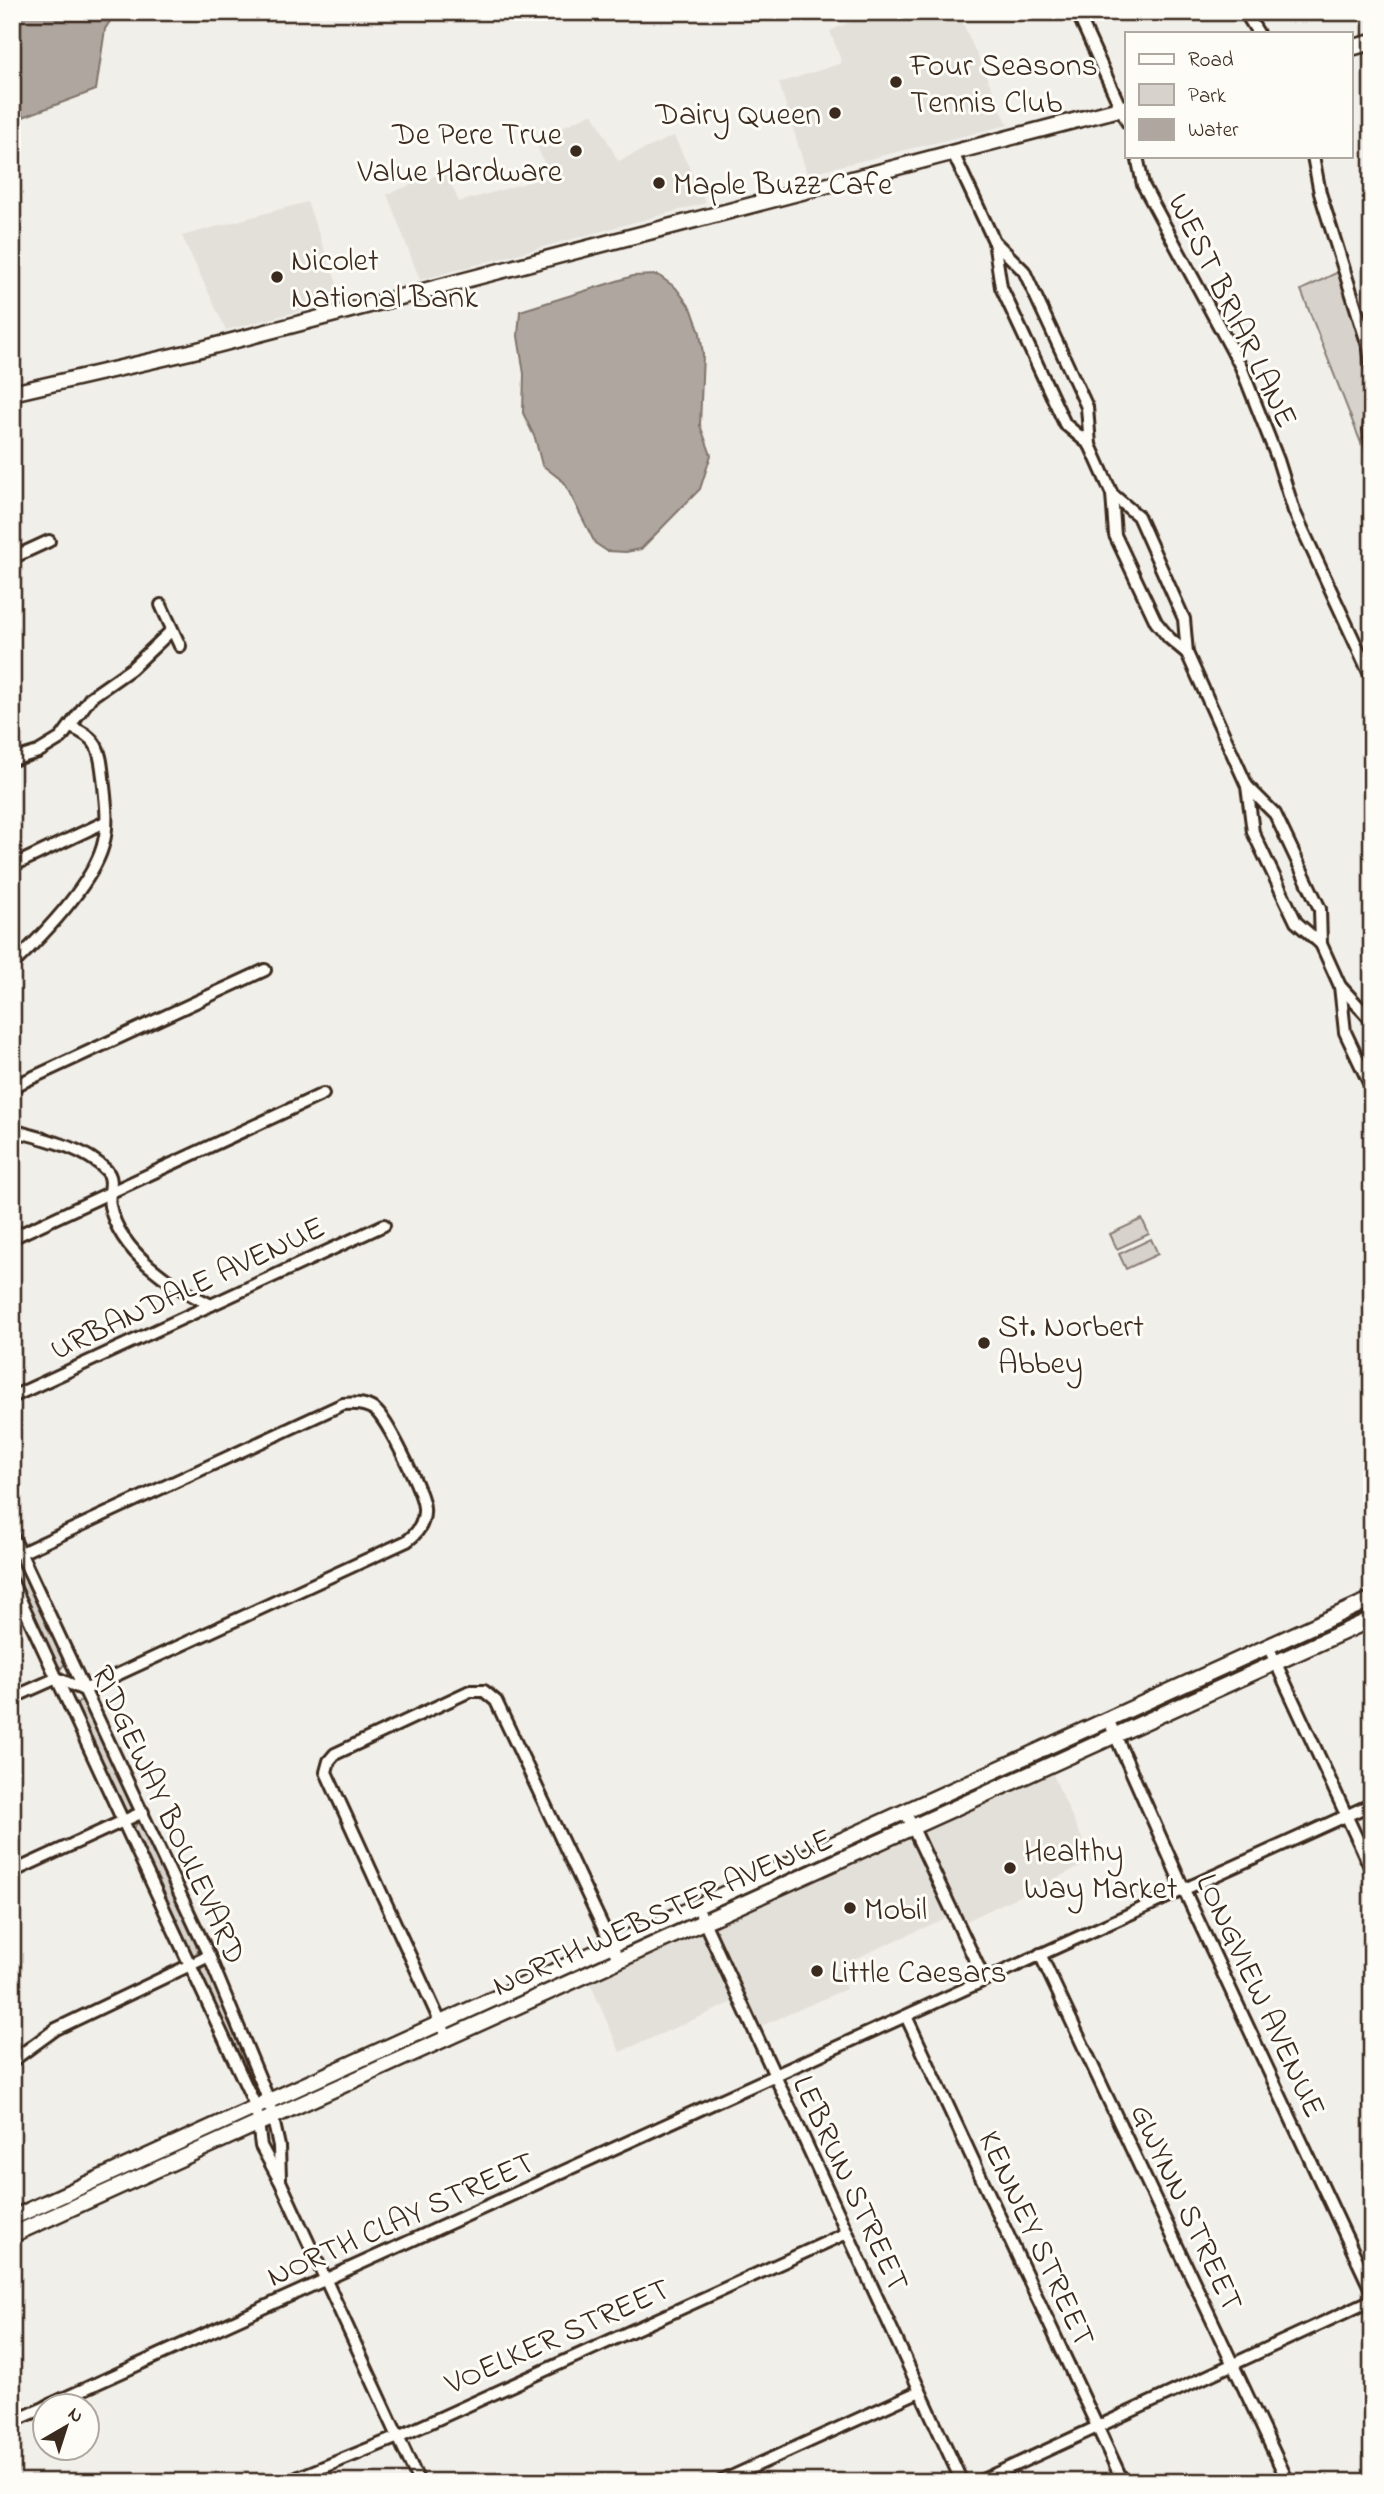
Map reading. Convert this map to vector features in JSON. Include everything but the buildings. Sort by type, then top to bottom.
[{"type":"main road","points":[[1352,48],[1372,42]]},
{"type":"main road","points":[[12,393],[190,352],[953,153],[1125,112]]},
{"type":"main road","name":"NORTH WEBSTER AVENUE","points":[[12,2218],[1372,1599]]},
{"type":"main road","name":"NORTH WEBSTER AVENUE","points":[[12,2235],[1372,1619]]},
{"type":"street","points":[[1077,12],[1125,112]]},
{"type":"street","points":[[1245,12],[1257,32]]},
{"type":"street","points":[[953,153],[994,241],[1001,287],[1053,399],[1065,424],[1090,445]]},
{"type":"street","name":"WEST BRIAR LANE","points":[[1137,158],[1143,185],[1241,367],[1278,460],[1294,511],[1372,679]]},
{"type":"street","points":[[1313,158],[1320,193],[1369,349],[1372,371]]},
{"type":"street","points":[[994,241],[1024,271],[1087,407],[1090,445],[1112,494],[1115,535],[1121,548],[1156,622],[1186,653]]},
{"type":"street","points":[[1372,402],[1369,430],[1372,449]]},
{"type":"street","points":[[1112,494],[1138,516],[1184,619],[1186,653],[1247,786],[1253,832],[1296,922],[1321,944]]},
{"type":"street","points":[[12,558],[49,541]]},
{"type":"street","points":[[160,605],[180,646]]},
{"type":"street","points":[[12,760],[54,744],[71,727],[91,697],[131,668],[172,630]]},
{"type":"street","points":[[12,965],[53,924],[90,871],[105,841],[106,800],[98,748],[89,736],[71,727]]},
{"type":"street","points":[[1247,786],[1275,814],[1320,909],[1321,944],[1340,986],[1372,1021]]},
{"type":"street","points":[[12,866],[105,822]]},
{"type":"street","points":[[12,1087],[265,970]]},
{"type":"street","points":[[1340,986],[1345,1032],[1372,1088]]},
{"type":"street","points":[[12,1238],[323,1094]]},
{"type":"street","points":[[12,1130],[64,1146],[90,1158],[109,1174],[109,1204],[118,1227],[147,1264],[176,1287],[211,1305]]},
{"type":"street","name":"URBANDALE AVENUE","points":[[12,1397],[384,1225]]},
{"type":"street","points":[[12,1698],[57,1678],[84,1690],[407,1541],[418,1531],[424,1511],[420,1493],[384,1419],[370,1406],[343,1404],[16,1552]]},
{"type":"street","name":"RIDGEWAY BOULEVARD","points":[[12,1535],[16,1552],[143,1812],[209,1956],[262,2104],[259,2124],[261,2146],[280,2181],[419,2482]]},
{"type":"street","name":"RIDGEWAY BOULEVARD","points":[[12,1582],[191,1965],[262,2104],[274,2118],[279,2146],[280,2181]]},
{"type":"street","points":[[1268,1646],[1372,1871]]},
{"type":"street","points":[[448,2039],[326,1773],[329,1761],[335,1754],[470,1691],[484,1691],[494,1698],[619,1961]]},
{"type":"street","name":"LONGVIEW AVENUE","points":[[1108,1719],[1184,1890],[1372,2292]]},
{"type":"street","name":"NORTH CLAY STREET","points":[[79,2392],[1372,1804]]},
{"type":"street","points":[[905,1811],[984,1979]]},
{"type":"street","points":[[12,1872],[143,1812]]},
{"type":"street","name":"LEBRUN STREET","points":[[697,1906],[962,2482]]},
{"type":"street","name":"GWYNN STREET","points":[[1040,1954],[1288,2482]]},
{"type":"street","points":[[12,2061],[55,2028],[209,1956]]},
{"type":"street","name":"KENNEY STREET","points":[[906,2016],[1123,2482]]},
{"type":"street","name":"VOELKER STREET","points":[[287,2482],[398,2437],[847,2233]]},
{"type":"street","points":[[978,2482],[1372,2300]]},
{"type":"street","points":[[720,2482],[920,2391]]},
{"type":"street","name":"NORTH CLAY STREET","points":[[12,2422],[32,2413]]},
{"type":"shaded area","points":[[871,12],[901,12],[913,21],[922,20],[930,12],[958,12],[1008,125],[807,174],[779,83],[842,63],[830,31]]},
{"type":"shaded area","points":[[593,113],[618,161],[674,136],[706,203],[420,280],[387,194],[446,172],[459,202],[550,176],[534,140]]},
{"type":"shaded area","points":[[307,202],[343,300],[226,330],[182,236]]},
{"type":"shaded area","points":[[1046,1759],[1092,1861],[958,1925],[953,1915],[836,1967],[846,1989],[752,2030],[738,2000],[620,2052],[584,1969]]},
{"type":"green space","points":[[1338,272],[1354,314],[1364,356],[1367,398],[1361,443],[1301,290]]},
{"type":"green space","points":[[1142,1219],[1149,1234],[1117,1249],[1110,1234]]},
{"type":"green space","points":[[1151,1239],[1158,1254],[1126,1269],[1119,1254]]},
{"type":"green space","points":[[13,1565],[21,1566],[65,1662],[61,1668],[57,1665],[12,1570]]},
{"type":"green space","points":[[79,1701],[84,1703],[132,1804],[132,1809],[128,1812],[124,1809],[76,1707]]},
{"type":"green space","points":[[137,1823],[141,1825],[199,1949],[195,1955],[191,1953],[133,1830]]},
{"type":"green space","points":[[205,1967],[259,2094],[255,2091],[200,1973],[201,1968]]},
{"type":"water","points":[[12,12],[116,12],[105,29],[96,90],[12,121]]},
{"type":"water","points":[[658,275],[676,288],[692,310],[700,333],[703,354],[700,425],[711,455],[700,489],[641,549],[626,552],[607,551],[595,543],[564,482],[542,465],[535,438],[523,413],[524,374],[518,336],[520,311],[633,276]]},
{"type":"place","name":"Four Seasons Tennis Club","points":[[896,82]]},
{"type":"place","name":"Dairy Queen","points":[[835,113]]},
{"type":"place","name":"De Pere True Value Hardware","points":[[576,151]]},
{"type":"place","name":"Maple Buzz Cafe","points":[[659,183]]},
{"type":"place","name":"Nicolet National Bank","points":[[277,277]]},
{"type":"place","name":"St. Norbert Abbey","points":[[984,1343]]},
{"type":"place","name":"Healthy Way Market","points":[[1010,1868]]},
{"type":"place","name":"Mobil","points":[[850,1908]]},
{"type":"place","name":"Little Caesars","points":[[817,1971]]}]
